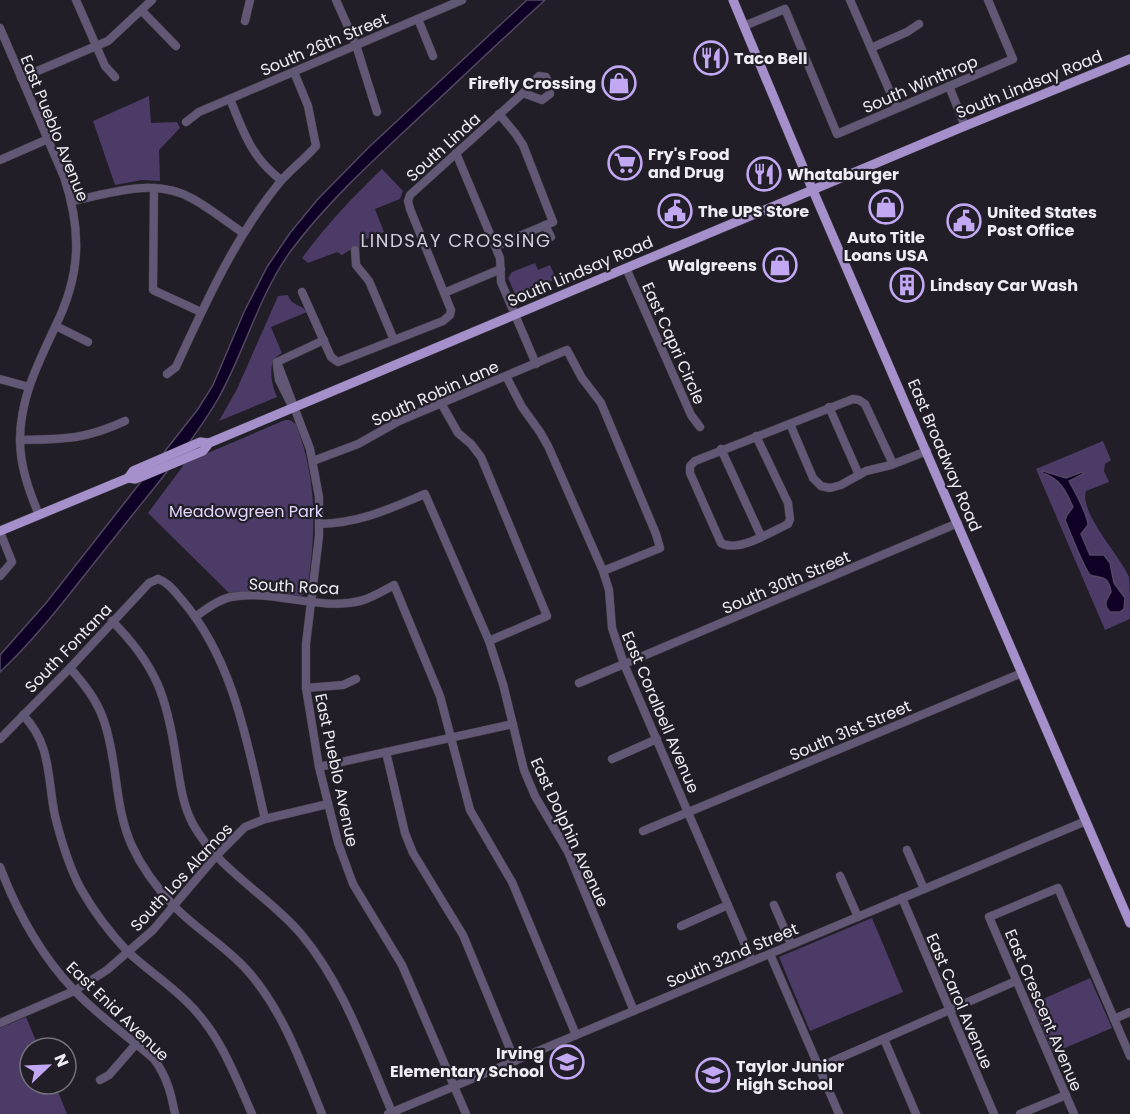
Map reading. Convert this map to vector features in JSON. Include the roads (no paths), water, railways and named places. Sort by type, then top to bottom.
[{"type":"main road","name":"East Broadway Road","points":[[733,0],[1130,922]]},
{"type":"main road","name":"South Lindsay Road","points":[[0,532],[128,478],[135,479],[203,451],[210,443],[1130,59]]},
{"type":"main road","name":"South Lindsay Road","points":[[128,478],[133,471],[153,462],[200,442],[210,443]]},
{"type":"street","points":[[76,0],[105,66],[115,77]]},
{"type":"street","points":[[21,78],[108,41],[152,0]]},
{"type":"street","points":[[245,21],[250,0]]},
{"type":"street","points":[[336,0],[356,45],[376,112]]},
{"type":"street","name":"South 26th Street","points":[[186,122],[199,112],[462,0]]},
{"type":"street","points":[[850,0],[897,108]]},
{"type":"street","name":"South Winthrop","points":[[744,26],[785,9],[837,134],[1013,59],[988,0]]},
{"type":"street","points":[[142,10],[176,46]]},
{"type":"street","points":[[418,19],[433,56]]},
{"type":"street","points":[[871,48],[919,24]]},
{"type":"street","name":"East Pueblo Avenue","points":[[0,28],[48,139],[72,201],[76,223],[76,260],[68,294],[56,326],[40,355],[22,415],[20,440],[25,477],[39,515]]},
{"type":"street","points":[[167,374],[176,367],[221,271],[243,233],[281,180],[316,146],[308,106],[294,72]]},
{"type":"street","points":[[949,86],[965,126]]},
{"type":"street","name":"South Linda","points":[[444,293],[410,209],[408,201],[410,195],[523,93]]},
{"type":"street","points":[[230,99],[250,148],[266,169],[281,180]]},
{"type":"street","points":[[499,114],[523,145],[549,224],[551,237]]},
{"type":"street","points":[[0,160],[48,139]]},
{"type":"street","points":[[456,153],[496,246],[500,258],[501,282],[536,364]]},
{"type":"street","points":[[72,201],[125,189],[154,188],[174,191],[193,198],[243,233]]},
{"type":"street","points":[[154,188],[153,290],[201,312]]},
{"type":"street","points":[[496,246],[549,224]]},
{"type":"street","points":[[356,250],[356,265],[369,281],[394,340]]},
{"type":"street","name":"East Capri Circle","points":[[627,268],[691,415],[700,426]]},
{"type":"street","points":[[302,292],[331,357],[336,361],[343,361],[443,321],[450,315],[451,310],[444,293],[501,269]]},
{"type":"street","points":[[56,326],[88,342]]},
{"type":"street","name":"East Pueblo Avenue","points":[[324,340],[277,362],[279,381],[294,408],[313,461],[319,497],[320,524],[305,655],[306,688],[320,767],[338,843],[353,884],[402,965],[466,1114]]},
{"type":"street","name":"South Robin Lane","points":[[313,461],[358,444],[399,421],[567,350],[582,378],[601,403],[660,548],[603,571]]},
{"type":"street","name":"East Coralbell Avenue","points":[[506,376],[522,407],[548,446],[603,571],[609,590],[612,628],[624,664],[752,961]]},
{"type":"street","points":[[0,379],[29,387]]},
{"type":"street","points":[[756,436],[790,510],[790,519],[788,524],[738,546],[727,546],[721,543],[690,473],[690,466],[695,460],[756,436],[790,424],[853,399],[865,405],[893,464]]},
{"type":"street","points":[[441,403],[458,433],[471,444],[480,457],[547,616],[489,641]]},
{"type":"street","points":[[829,408],[859,475]]},
{"type":"street","points":[[20,440],[69,439],[104,431],[125,421]]},
{"type":"street","points":[[790,424],[813,478],[821,486],[830,488],[841,486],[859,475],[927,451]]},
{"type":"street","points":[[722,450],[761,536]]},
{"type":"street","name":"East Dolphin Avenue","points":[[320,524],[343,524],[359,520],[425,494],[489,641],[503,684],[524,770],[535,796],[568,852],[634,1011]]},
{"type":"street","name":"South 30th Street","points":[[579,683],[958,524]]},
{"type":"street","points":[[0,532],[12,562],[0,576]]},
{"type":"street","name":"South Fontana","points":[[0,739],[157,576],[195,617]]},
{"type":"street","name":"South Roca","points":[[195,617],[215,604],[232,597],[270,597],[332,604],[361,601],[394,585],[440,696],[450,738]]},
{"type":"street","points":[[195,617],[223,666],[241,714],[265,819]]},
{"type":"street","points":[[112,621],[125,634],[153,673],[161,691],[170,716],[183,799],[191,822],[216,856],[263,895],[301,933],[320,959],[341,994],[390,1113]]},
{"type":"street","points":[[70,668],[91,692],[105,722],[123,821],[141,864],[174,906],[235,958],[264,992],[288,1034],[322,1114]]},
{"type":"street","name":"South 31st Street","points":[[643,831],[1022,673]]},
{"type":"street","points":[[306,688],[343,685],[356,679]]},
{"type":"street","points":[[22,715],[33,725],[42,742],[55,815],[64,849],[81,889],[114,936],[129,952],[186,1001],[204,1020],[224,1052],[252,1114]]},
{"type":"street","points":[[320,767],[513,724]]},
{"type":"street","points":[[450,738],[470,810],[512,882],[576,1035]]},
{"type":"street","points":[[612,759],[657,739]]},
{"type":"street","points":[[386,752],[412,853],[463,935],[515,1061]]},
{"type":"street","name":"South Los Alamos","points":[[0,1023],[74,991],[107,970],[153,930],[216,856],[245,828],[265,819],[328,804]]},
{"type":"street","name":"South 32nd Street","points":[[390,1113],[1086,821]]},
{"type":"street","points":[[907,850],[924,889]]},
{"type":"street","name":"East Enid Avenue","points":[[0,867],[13,903],[54,968],[74,991],[154,1059],[170,1086],[175,1114]]},
{"type":"street","points":[[840,876],[858,917]]},
{"type":"street","name":"East Crescent Avenue","points":[[1074,1114],[989,917],[1058,888],[1114,1019]]},
{"type":"street","name":"East Carol Avenue","points":[[902,898],[994,1114]]},
{"type":"street","points":[[681,926],[728,905]]},
{"type":"street","points":[[774,905],[791,944]]},
{"type":"street","points":[[770,954],[839,1114]]},
{"type":"street","points":[[819,1067],[1017,981]]},
{"type":"street","points":[[1130,1012],[1114,1019],[1130,1056]]},
{"type":"street","points":[[884,1039],[916,1114]]},
{"type":"street","points":[[100,1080],[109,1075],[136,1044]]},
{"type":"street","points":[[1020,1114],[1066,1095]]},
{"type":"place","name":"Taco Bell","points":[[711,58]]},
{"type":"place","name":"Firefly Crossing","points":[[619,83]]},
{"type":"place","name":"Fry's Food and Drug","points":[[625,163]]},
{"type":"place","name":"Whataburger","points":[[764,174]]},
{"type":"place","name":"Auto Title Loans USA","points":[[886,207]]},
{"type":"place","name":"The UPS Store","points":[[675,211]]},
{"type":"place","name":"United States Post Office","points":[[964,221]]},
{"type":"place","name":"Walgreens","points":[[780,265]]},
{"type":"place","name":"Lindsay Car Wash","points":[[907,285]]},
{"type":"place","name":"Irving Elementary School","points":[[567,1062]]},
{"type":"place","name":"Taylor Junior High School","points":[[713,1075]]},
{"type":"district","name":"LINDSAY CROSSING","points":[[456,241]]},
{"type":"park label","name":"Meadowgreen Park","points":[[246,511]]}]
